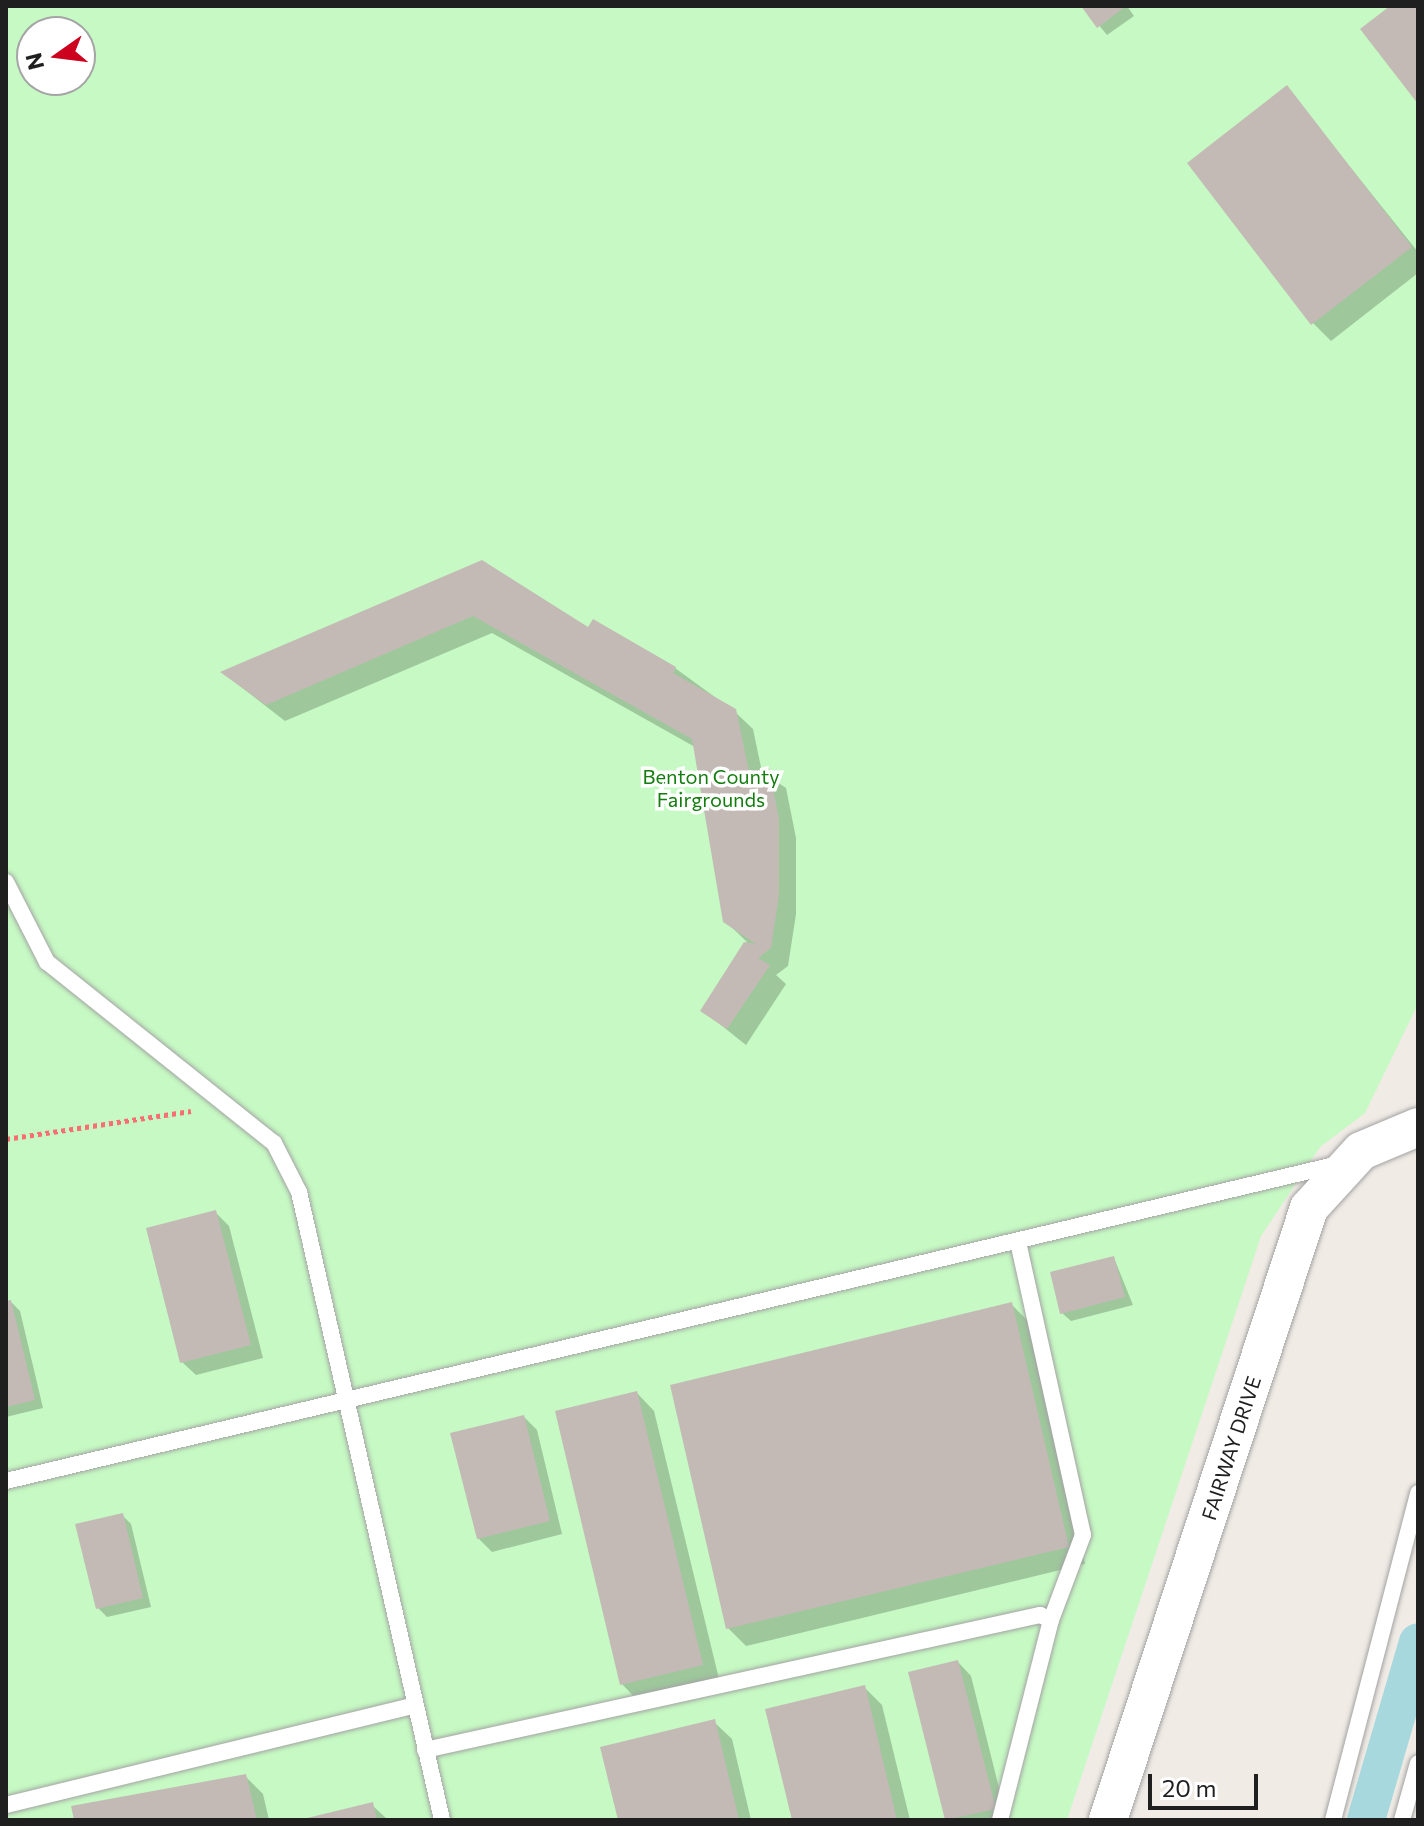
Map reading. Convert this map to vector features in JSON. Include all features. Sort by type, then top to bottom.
[{"type":"street","name":"FAIRWAY DRIVE","points":[[1108,1820],[1295,1242],[1320,1191],[1347,1163],[1418,1127]]},
{"type":"lane","points":[[6,882],[47,962],[274,1143],[299,1192],[343,1402],[442,1820]]},
{"type":"lane","points":[[6,1481],[1347,1163]]},
{"type":"lane","points":[[1000,1820],[1051,1620],[1077,1560],[1083,1511],[1018,1241]]},
{"type":"lane","points":[[1333,1820],[1418,1493]]},
{"type":"lane","points":[[425,1750],[1040,1615],[1051,1620]]},
{"type":"lane","points":[[6,1805],[415,1705]]},
{"type":"lane","points":[[1402,1820],[1418,1763]]},
{"type":"path","points":[[6,1139],[226,1105]]},
{"type":"green space","name":"Benton County Fairgrounds","points":[[6,6],[1418,6],[1418,1004],[1365,1113],[1320,1147],[1261,1236],[1067,1820],[6,1820]]},
{"type":"building","points":[[1081,6],[1126,6],[1097,28]]},
{"type":"building","points":[[1390,6],[1418,6],[1418,104],[1360,29]]},
{"type":"building","points":[[1287,85],[1412,247],[1311,325],[1187,163]]},
{"type":"building","points":[[482,560],[588,627],[593,619],[676,667],[673,673],[736,709],[749,772],[769,768],[779,819],[779,895],[771,948],[758,958],[770,965],[727,1029],[700,1011],[744,942],[756,944],[723,922],[692,739],[473,616],[266,705],[220,672]]},
{"type":"building","points":[[216,1210],[251,1345],[180,1363],[146,1228]]},
{"type":"building","points":[[1114,1256],[1125,1297],[1060,1314],[1050,1272]]},
{"type":"building","points":[[11,1300],[35,1400],[6,1407],[6,1301]]},
{"type":"building","points":[[1012,1302],[1069,1547],[726,1629],[670,1385]]},
{"type":"building","points":[[637,1391],[703,1665],[620,1685],[555,1411]]},
{"type":"building","points":[[524,1415],[550,1521],[477,1539],[450,1433]]},
{"type":"building","points":[[123,1513],[143,1598],[96,1609],[75,1524]]},
{"type":"building","points":[[958,1660],[996,1809],[945,1820],[908,1672]]},
{"type":"building","points":[[865,1685],[897,1820],[792,1820],[765,1709]]},
{"type":"building","points":[[715,1719],[739,1820],[618,1820],[600,1747]]},
{"type":"building","points":[[246,1774],[257,1820],[74,1820],[71,1806]]},
{"type":"building","points":[[373,1802],[377,1820],[303,1820],[303,1819]]},
{"type":"waterway","points":[[1366,1820],[1418,1642]]}]
